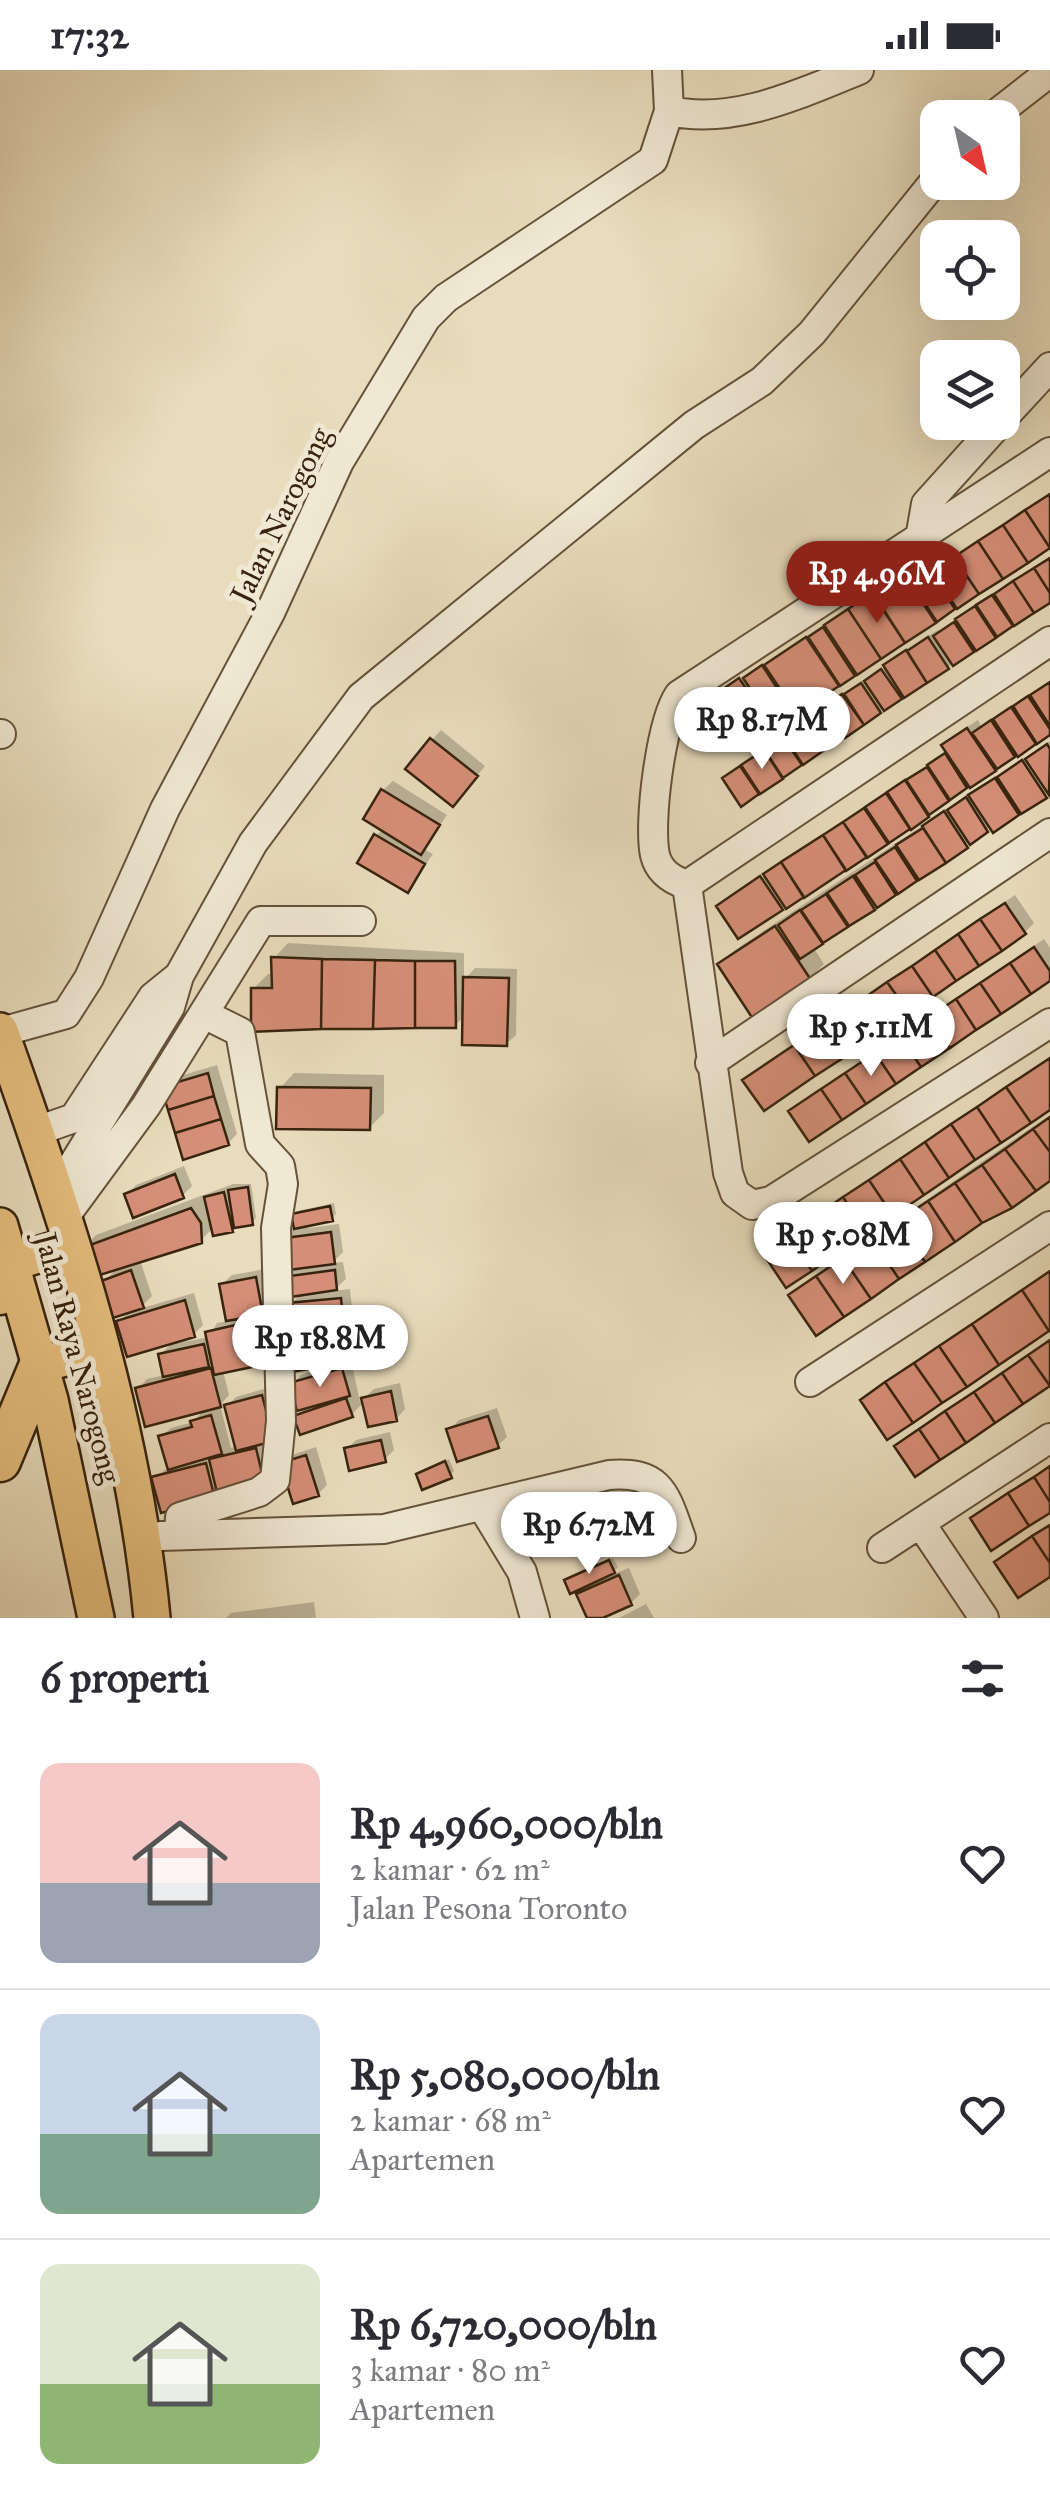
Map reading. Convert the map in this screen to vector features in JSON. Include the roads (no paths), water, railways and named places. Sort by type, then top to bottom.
[{"type":"highway","points":[[0,1461],[40,1366]]},
{"type":"main road","points":[[0,1031],[34,1132],[56,1221],[162,1536],[151,1618]]},
{"type":"main road","name":"Jalan Raya Narogong","points":[[0,1099],[56,1221],[79,1354],[151,1618]]},
{"type":"main road","points":[[4,1261],[56,1221]]},
{"type":"main road","name":"Jalan Raya Narogong","points":[[4,1261],[40,1366],[96,1618]]},
{"type":"main road","points":[[40,1366],[79,1354]]},
{"type":"street","name":"Jalan Narogong","points":[[0,1031],[66,1014],[89,978],[165,809],[270,613],[339,462],[426,318],[446,298],[654,160],[670,111],[667,70]]},
{"type":"street","points":[[670,111],[718,116],[790,98],[859,70]]},
{"type":"street","points":[[1015,100],[1050,72]]},
{"type":"street","points":[[56,1221],[170,1007],[179,976],[253,842],[361,697],[438,629],[694,424],[762,381],[812,332],[920,199]]},
{"type":"street","points":[[1020,400],[1050,367]]},
{"type":"street","points":[[921,533],[926,504],[984,440]]},
{"type":"street","points":[[687,885],[670,879],[663,869],[656,858],[654,836],[667,720],[679,695],[1050,452]]},
{"type":"street","points":[[687,885],[1050,641]]},
{"type":"street","points":[[710,1063],[1050,833]]},
{"type":"street","points":[[687,885],[728,1173],[735,1193],[752,1205],[771,1201],[1050,1023]]},
{"type":"street","points":[[56,1221],[146,1106],[261,921],[361,920]]},
{"type":"street","points":[[34,1132],[74,1118],[153,998],[179,976]]},
{"type":"street","points":[[162,1536],[180,1518],[259,1492],[274,1480],[281,1421],[276,1228],[283,1184],[280,1166],[260,1144],[240,1032],[204,1014]]},
{"type":"street","points":[[810,1382],[1050,1226]]},
{"type":"street","points":[[882,1548],[1050,1438]]},
{"type":"street","points":[[162,1536],[384,1529],[609,1474],[637,1473],[653,1481],[668,1500],[681,1538]]},
{"type":"street","points":[[482,1506],[522,1572],[535,1618]]},
{"type":"street","points":[[921,1524],[984,1618]]}]
